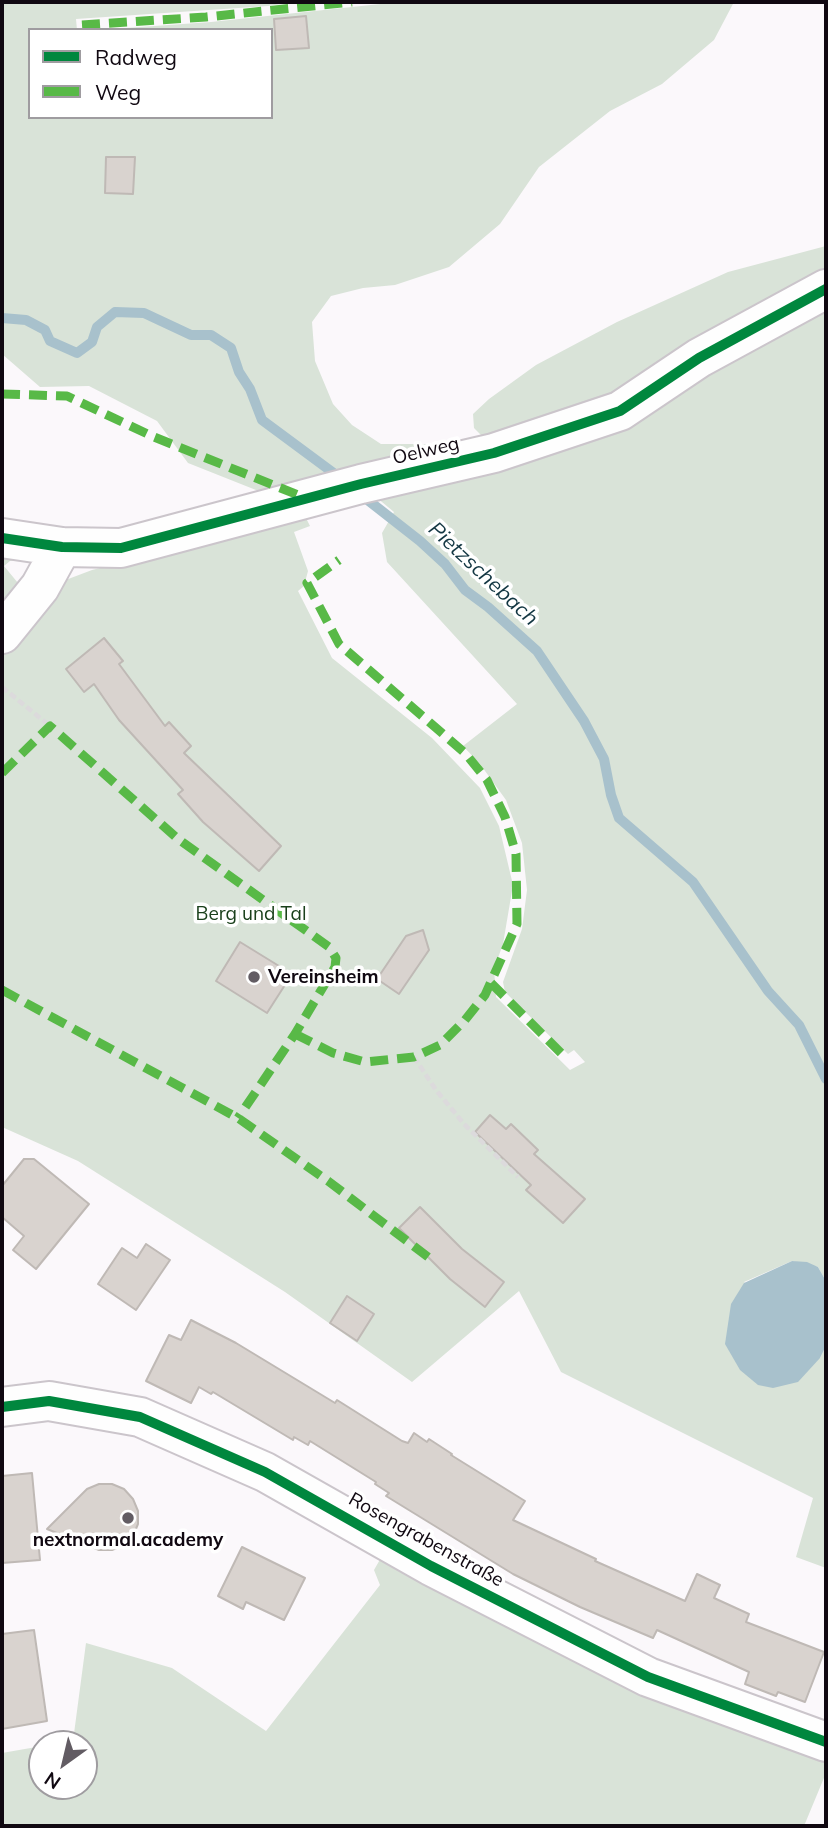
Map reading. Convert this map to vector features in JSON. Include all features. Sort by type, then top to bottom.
[{"type":"street","name":"Oelweg","points":[[2,538],[62,547],[121,548],[347,488],[494,453],[620,411],[699,358],[826,289]]},
{"type":"street","points":[[2,634],[40,587],[62,547]]},
{"type":"street","name":"Rosengrabenstraße","points":[[2,1406],[49,1401],[140,1417],[265,1472],[431,1566],[648,1677],[826,1742]]},
{"type":"path","points":[[2,687],[50,726]]},
{"type":"path","points":[[414,1057],[436,1090],[464,1124],[518,1177]]},
{"type":"green space","points":[[2,2],[295,2],[76,19],[77,28],[28,28],[28,119],[273,119],[273,28],[126,28],[399,2],[734,2],[714,40],[662,84],[610,111],[539,167],[500,224],[449,267],[395,285],[363,288],[331,296],[312,322],[315,361],[333,404],[352,425],[381,444],[428,444],[423,462],[266,494],[188,463],[157,421],[89,386],[40,387],[2,354]]},
{"type":"green space","points":[[826,246],[826,279],[610,400],[483,437],[474,428],[473,414],[489,399],[536,365],[617,322],[728,272]]},
{"type":"green space","name":"Berg und Tal","points":[[826,309],[826,1281],[818,1267],[792,1261],[744,1282],[820,1358],[826,1346],[826,1568],[796,1557],[813,1498],[561,1372],[519,1291],[412,1382],[285,1292],[78,1161],[2,1127],[2,652],[63,581],[92,570],[305,516],[310,526],[294,532],[308,571],[304,586],[298,591],[332,658],[432,738],[480,788],[499,826],[513,885],[503,944],[494,969],[496,997],[570,1070],[585,1062],[574,1050],[568,1054],[505,992],[503,982],[522,929],[527,890],[522,843],[506,800],[463,746],[517,704],[387,562],[382,533],[394,512],[376,497],[658,404]]},
{"type":"green space","points":[[2,554],[29,559],[10,561],[4,566],[18,583],[13,603],[2,615]]},
{"type":"green space","points":[[382,1556],[826,1758],[826,1773],[804,1826],[2,1826],[2,1753],[28,1748],[28,1800],[98,1800],[98,1730],[74,1730],[86,1643],[172,1668],[266,1731],[380,1585],[374,1570]]},
{"type":"water","points":[[792,1261],[807,1262],[818,1267],[826,1281],[826,1346],[820,1358],[798,1382],[773,1388],[758,1385],[740,1370],[725,1344],[731,1304],[744,1283]]},
{"type":"building","points":[[306,16],[309,48],[276,50],[274,19]]},
{"type":"building","points":[[106,157],[135,157],[133,194],[105,193]]},
{"type":"building","points":[[104,638],[123,661],[119,664],[165,726],[169,722],[191,746],[184,753],[281,846],[259,871],[203,822],[178,794],[183,790],[119,720],[94,684],[84,692],[66,669]]},
{"type":"building","points":[[423,930],[429,950],[399,994],[377,979],[406,936]]},
{"type":"building","name":"Vereinsheim","points":[[240,942],[292,974],[267,1013],[216,981]]},
{"type":"building","points":[[490,1115],[506,1129],[511,1124],[538,1150],[534,1154],[585,1199],[563,1223],[526,1190],[531,1185],[475,1132]]},
{"type":"building","points":[[24,1159],[34,1159],[89,1204],[36,1269],[13,1250],[24,1236],[2,1217],[2,1186]]},
{"type":"building","points":[[420,1207],[462,1249],[504,1282],[485,1307],[450,1279],[399,1228]]},
{"type":"building","points":[[146,1244],[170,1260],[136,1310],[98,1284],[122,1248],[137,1258]]},
{"type":"building","points":[[347,1296],[374,1314],[357,1341],[330,1323]]},
{"type":"building","points":[[191,1320],[236,1343],[335,1403],[337,1400],[402,1441],[408,1443],[414,1433],[427,1442],[429,1439],[525,1501],[513,1520],[596,1559],[595,1561],[685,1601],[697,1574],[720,1585],[714,1598],[749,1614],[746,1622],[824,1652],[805,1702],[778,1692],[776,1696],[745,1684],[749,1672],[657,1630],[653,1638],[580,1607],[513,1574],[386,1496],[389,1493],[375,1484],[376,1482],[310,1441],[308,1445],[294,1437],[293,1440],[213,1392],[211,1394],[199,1387],[191,1403],[146,1381],[169,1335],[181,1340]]},
{"type":"building","points":[[32,1473],[40,1560],[2,1563],[2,1476]]},
{"type":"building","points":[[99,1484],[112,1484],[124,1489],[133,1499],[138,1511],[138,1524],[133,1536],[124,1545],[112,1550],[99,1550],[47,1529],[87,1489]]},
{"type":"building","points":[[242,1547],[305,1578],[284,1620],[246,1602],[243,1609],[218,1596]]},
{"type":"building","points":[[34,1630],[47,1721],[2,1729],[2,1634]]},
{"type":"waterway","name":"Pietzschebach","points":[[2,318],[26,320],[45,330],[50,341],[77,353],[92,342],[97,327],[115,312],[144,313],[191,335],[211,335],[231,348],[239,372],[250,389],[262,420],[343,480]]},
{"type":"waterway","name":"Pietzschebach","points":[[360,494],[420,541],[445,564],[465,590],[537,651],[584,721],[604,759],[619,818],[693,882],[768,991],[799,1025],[826,1079]]},
{"type":"marked path","points":[[82,25],[206,17],[352,2]]},
{"type":"marked path","points":[[2,394],[67,396],[154,437],[303,497]]},
{"type":"marked path","points":[[295,1034],[333,1053],[365,1062],[414,1057],[440,1045],[485,995],[517,924],[516,854],[505,817],[487,780],[465,753],[339,644],[307,583],[339,560]]},
{"type":"marked path","points":[[2,773],[50,726],[178,839],[329,947],[336,958],[335,967],[295,1034],[238,1118]]},
{"type":"marked path","points":[[491,983],[566,1058]]},
{"type":"marked path","points":[[2,990],[238,1118],[328,1181],[432,1260]]},
{"type":"cycle path","points":[[2,538],[62,547],[121,548],[361,484],[494,453],[620,411],[699,358],[826,289]]},
{"type":"cycle path","points":[[2,1407],[49,1401],[140,1417],[265,1472],[431,1566],[648,1677],[826,1742]]},
{"type":"place","name":"Vereinsheim","points":[[254,977]]},
{"type":"place","name":"nextnormal.academy","points":[[128,1518]]}]
